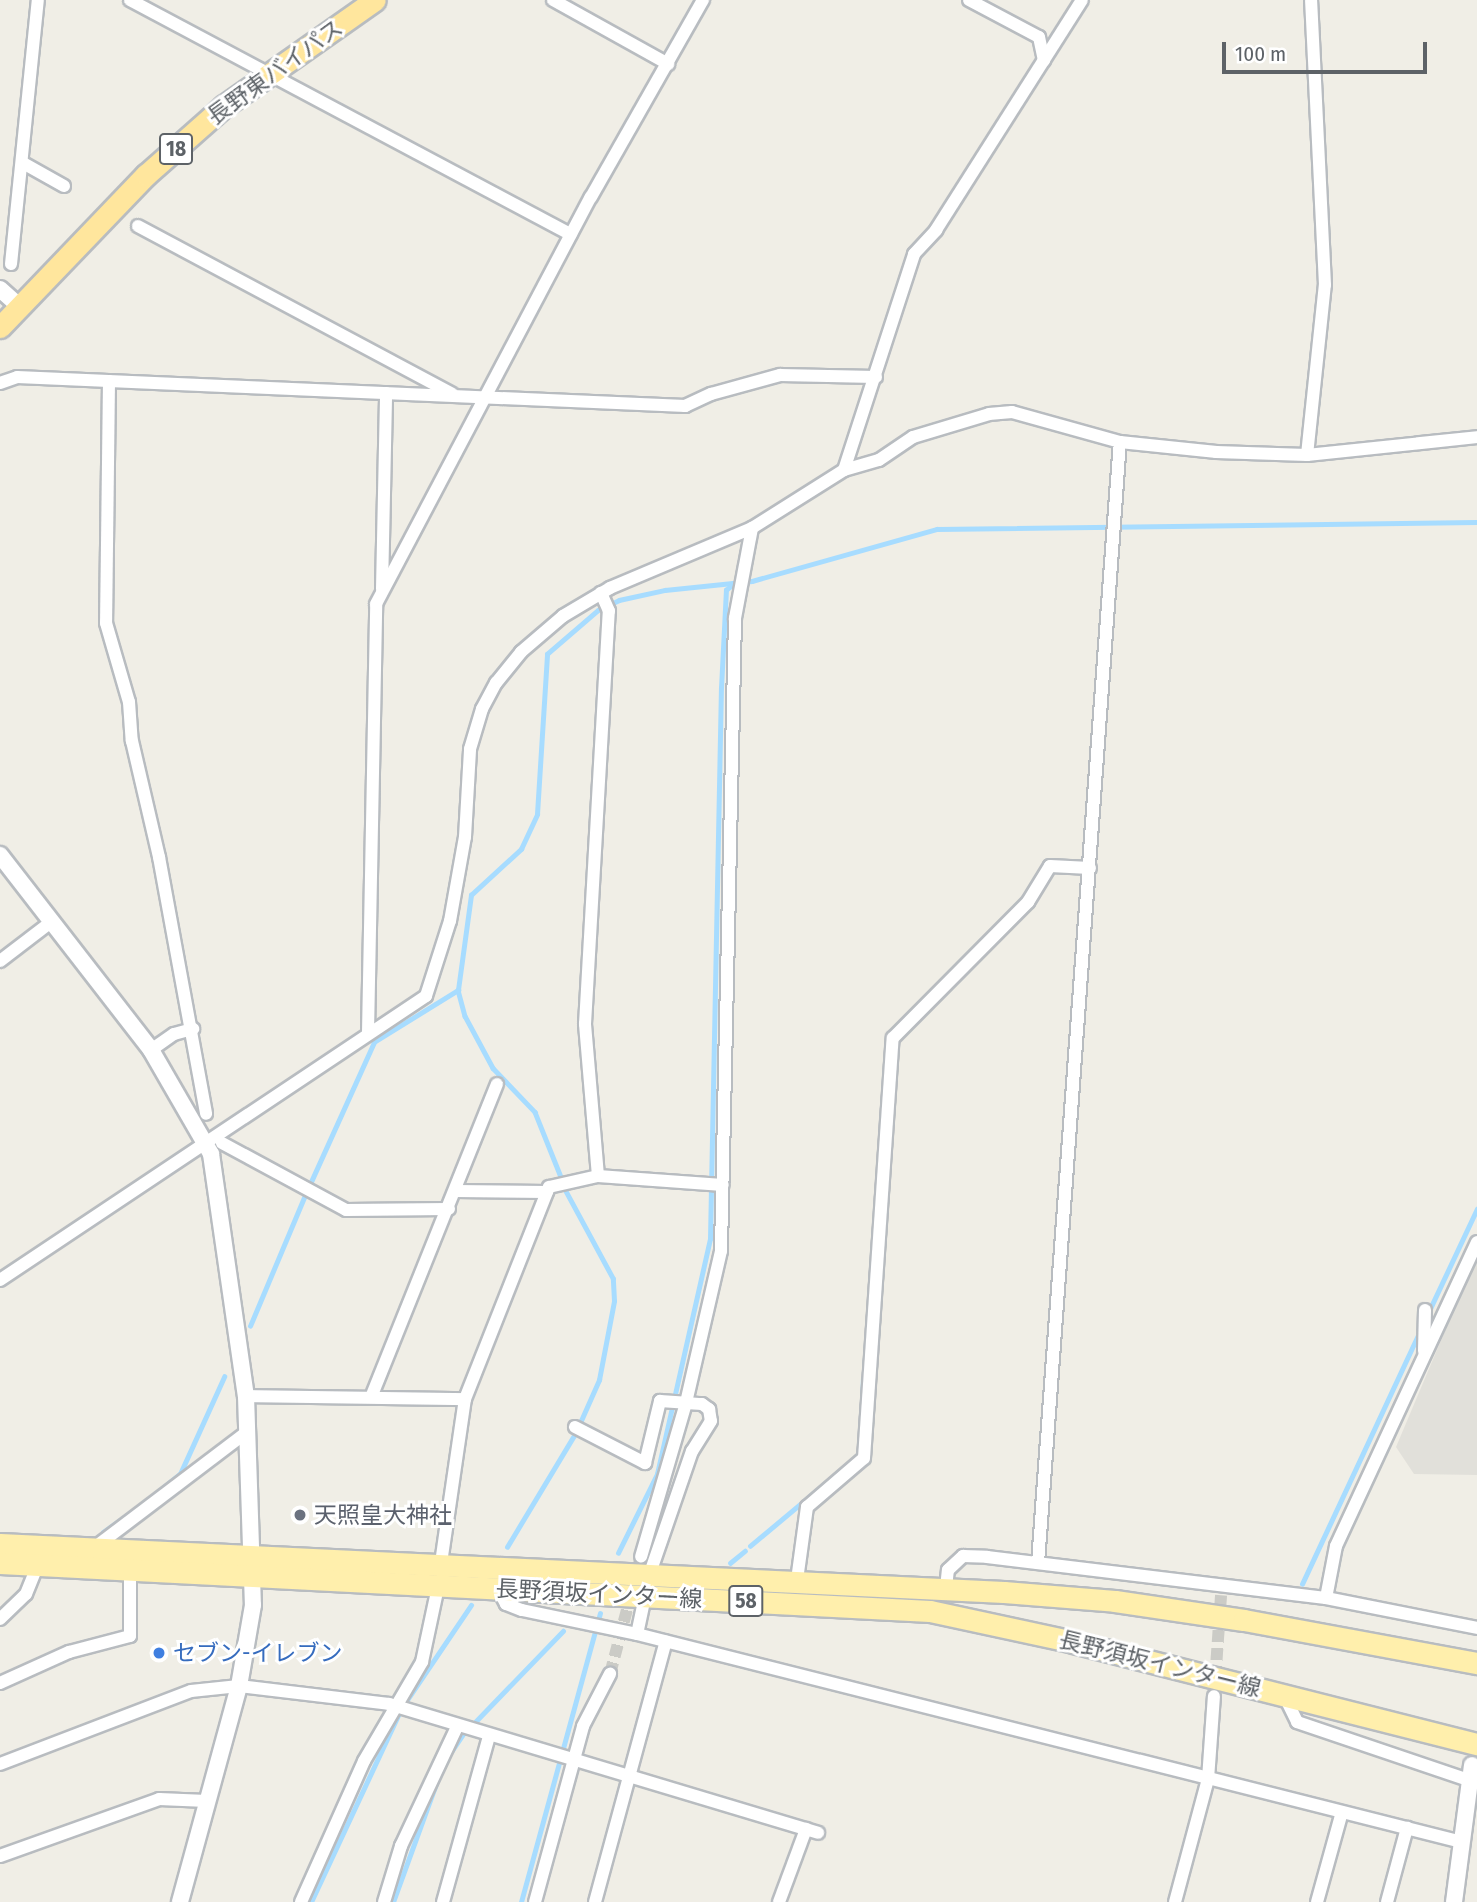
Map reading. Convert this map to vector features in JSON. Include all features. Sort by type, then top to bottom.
[{"type":"highway","name":"長野東バイパス","points":[[0,327],[18,304],[146,176],[268,73],[375,0]]},
{"type":"main road","name":"長野須坂インター線","points":[[0,1544],[94,1548],[439,1587],[930,1611],[1477,1744]]},
{"type":"main road","name":"長野須坂インター線","points":[[0,1563],[130,1573],[251,1565],[646,1565],[797,1580],[1115,1601],[1364,1638],[1477,1663]]},
{"type":"street","points":[[11,264],[38,0]]},
{"type":"street","points":[[130,0],[571,234]]},
{"type":"street","points":[[553,0],[668,64]]},
{"type":"street","points":[[368,1033],[376,604],[571,234],[703,0]]},
{"type":"street","points":[[969,0],[1039,37],[1044,60]]},
{"type":"street","points":[[844,470],[914,254],[936,230],[1082,0]]},
{"type":"street","points":[[1307,455],[1325,285],[1311,0]]},
{"type":"street","points":[[23,163],[64,186]]},
{"type":"street","points":[[138,226],[455,396]]},
{"type":"street","points":[[0,289],[18,304]]},
{"type":"street","points":[[0,383],[17,377],[685,406],[710,394],[780,375],[876,377]]},
{"type":"street","points":[[109,381],[106,623],[126,691],[132,741],[192,1029],[206,1114]]},
{"type":"street","points":[[382,593],[386,393]]},
{"type":"street","points":[[0,1280],[214,1142],[425,996],[433,984],[466,838],[470,749],[496,683],[521,652],[563,616],[605,601],[752,527],[844,470],[879,460],[934,429],[989,414],[1013,412],[1120,442],[1307,455],[1477,437]]},
{"type":"street","points":[[1038,1563],[1120,442]]},
{"type":"street","points":[[637,1634],[646,1565],[721,1251],[713,1184],[735,618],[752,527]]},
{"type":"street","points":[[598,1176],[585,1024],[605,601]]},
{"type":"street","points":[[0,855],[151,1050],[214,1142],[246,1396],[253,1605],[239,1686],[180,1902]]},
{"type":"street","points":[[797,1580],[807,1507],[864,1458],[893,1038],[1028,902],[1050,866],[1090,868]]},
{"type":"street","points":[[0,961],[51,922]]},
{"type":"street","points":[[151,1050],[174,1034],[192,1029]]},
{"type":"street","points":[[372,1395],[498,1084]]},
{"type":"street","points":[[214,1142],[346,1210],[449,1209]]},
{"type":"street","points":[[441,1563],[465,1399],[549,1187],[598,1176],[713,1184]]},
{"type":"street","points":[[456,1191],[547,1192]]},
{"type":"street","points":[[1326,1598],[1336,1546],[1477,1242]]},
{"type":"street","points":[[1424,1355],[1425,1310]]},
{"type":"street","points":[[246,1396],[372,1395],[465,1399]]},
{"type":"street","points":[[577,1429],[645,1463],[660,1401],[702,1404],[709,1409],[711,1421],[692,1451],[646,1565]]},
{"type":"street","points":[[94,1548],[248,1431]]},
{"type":"street","points":[[946,1588],[948,1570],[963,1556],[1326,1598],[1477,1628]]},
{"type":"street","points":[[0,1619],[26,1594],[38,1564]]},
{"type":"street","points":[[0,1683],[69,1652],[131,1636],[130,1573]]},
{"type":"street","points":[[300,1902],[364,1761],[422,1662],[439,1587]]},
{"type":"street","points":[[498,1590],[506,1604],[666,1641],[1458,1841]]},
{"type":"street","points":[[595,1902],[666,1641]]},
{"type":"street","points":[[535,1902],[571,1759],[583,1726],[610,1674]]},
{"type":"street","points":[[1,1761],[191,1690],[239,1686],[396,1707],[457,1727],[631,1774],[812,1831],[779,1902]]},
{"type":"street","points":[[1284,1695],[1297,1723],[1470,1773],[1458,1841],[1454,1902]]},
{"type":"street","points":[[1175,1902],[1208,1779],[1214,1696]]},
{"type":"street","points":[[384,1902],[401,1846],[457,1727]]},
{"type":"street","points":[[443,1902],[489,1736]]},
{"type":"street","points":[[0,1856],[159,1799],[207,1801]]},
{"type":"street","points":[[1317,1902],[1342,1812]]},
{"type":"street","points":[[1387,1902],[1407,1828]]},
{"type":"shaded area","points":[[1477,1255],[1477,1475],[1414,1474],[1396,1447]]},
{"type":"waterway","points":[[310,1184],[374,1042],[458,990],[471,895],[521,849],[537,814],[547,654],[598,610],[619,600],[665,590],[752,581],[937,529],[1477,522]]},
{"type":"waterway","points":[[618,1553],[657,1474],[710,1239],[721,688],[726,590],[732,585]]},
{"type":"waterway","points":[[458,990],[465,1016],[493,1068],[535,1112],[561,1177]]},
{"type":"waterway","points":[[507,1547],[576,1432],[599,1380],[614,1301],[613,1279],[566,1192]]},
{"type":"waterway","points":[[250,1326],[305,1195]]},
{"type":"waterway","points":[[1428,1313],[1477,1209]]},
{"type":"waterway","points":[[1302,1584],[1420,1331]]},
{"type":"waterway","points":[[864,1372],[866,1345]]},
{"type":"waterway","points":[[155,1494],[180,1474],[224,1377]]},
{"type":"waterway","points":[[862,1405],[863,1379]]},
{"type":"waterway","points":[[750,1546],[835,1475]]},
{"type":"waterway","points":[[103,1532],[134,1510]]},
{"type":"waterway","points":[[730,1563],[745,1551]]},
{"type":"waterway","points":[[405,1703],[471,1605]]},
{"type":"waterway","points":[[521,1902],[600,1614]]},
{"type":"waterway","points":[[476,1721],[563,1631]]},
{"type":"waterway","points":[[311,1902],[399,1713]]},
{"type":"waterway","points":[[451,1752],[464,1733]]},
{"type":"waterway","points":[[393,1902],[437,1781]]},
{"type":"tunnel","points":[[610,1674],[641,1557]]},
{"type":"tunnel","points":[[1214,1696],[1221,1595]]},
{"type":"place","name":"天照皇大神社","points":[[300,1515]]},
{"type":"place","name":"セブン-イレブン","points":[[159,1653]]}]
